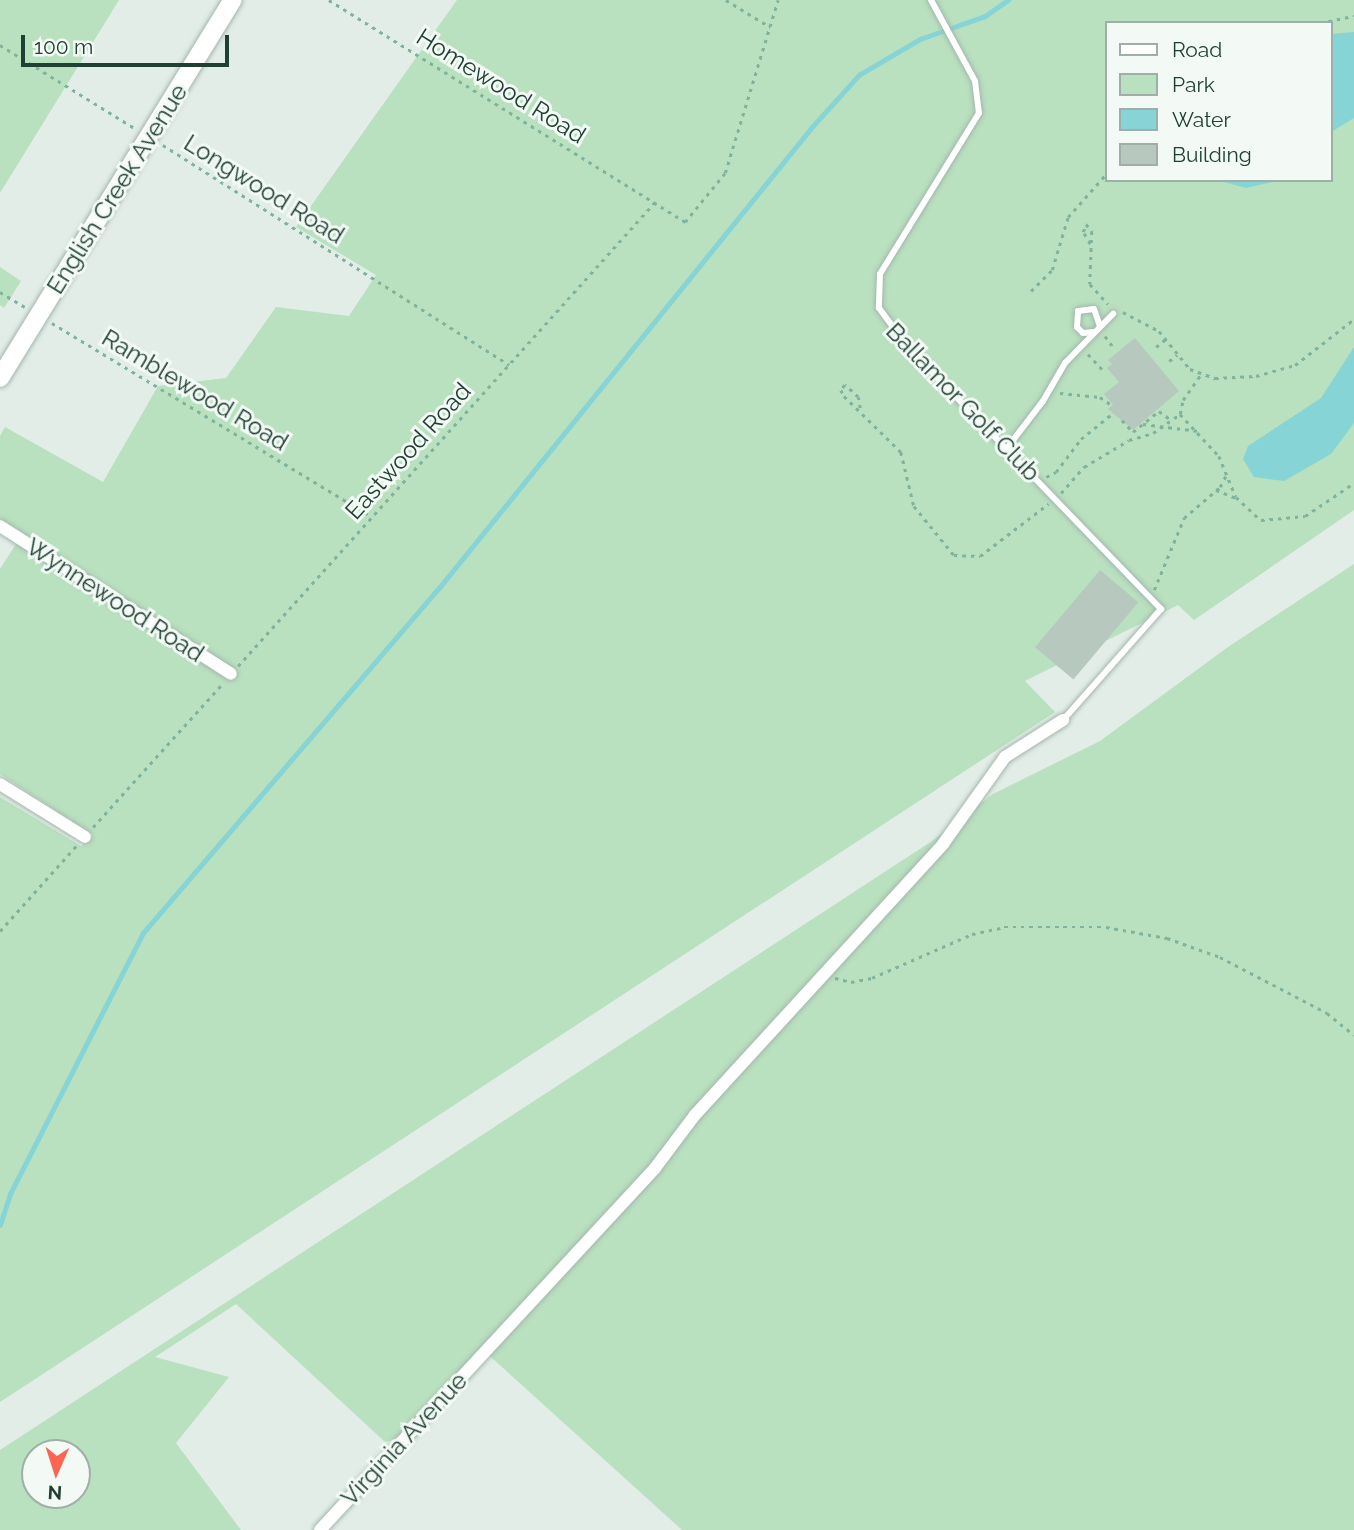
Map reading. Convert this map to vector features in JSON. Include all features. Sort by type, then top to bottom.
[{"type":"main road","name":"English Creek Avenue","points":[[0,378],[233,0]]},
{"type":"street","name":"Wynnewood Road","points":[[0,526],[231,674]]},
{"type":"street","name":"Virginia Avenue","points":[[320,1530],[489,1348],[943,844],[1005,757],[1063,720]]},
{"type":"street","points":[[0,784],[85,837]]},
{"type":"lane","name":"Ballamor Golf Club","points":[[932,1],[978,88],[977,121],[888,259],[880,274],[877,298],[888,326],[1149,597]]},
{"type":"lane","points":[[1090,307],[1098,312],[1097,330],[1079,330],[1075,323],[1078,312],[1090,307]]},
{"type":"lane","points":[[1007,448],[1051,388],[1060,369],[1113,314]]},
{"type":"lane","points":[[1063,720],[1161,609],[1149,597]]},
{"type":"path","name":"Homewood Road","points":[[329,0],[655,202]]},
{"type":"path","points":[[726,0],[770,27]]},
{"type":"path","points":[[655,202],[685,222],[725,173],[778,0]]},
{"type":"path","points":[[1330,21],[1354,16]]},
{"type":"path","name":"Longwood Road","points":[[0,45],[149,136],[509,365]]},
{"type":"path","points":[[1031,291],[1052,270],[1068,217],[1106,174]]},
{"type":"path","name":"Eastwood Road","points":[[0,932],[655,202]]},
{"type":"path","points":[[1090,244],[1083,232],[1086,224],[1092,231],[1090,244],[1093,291],[1166,339],[1177,355],[1201,374],[1234,378],[1278,372],[1309,357],[1354,319]]},
{"type":"path","name":"Ramblewood Road","points":[[0,292],[372,517]]},
{"type":"path","points":[[1097,330],[1114,348]]},
{"type":"path","points":[[1156,347],[1166,339]]},
{"type":"path","points":[[1082,346],[1102,369]]},
{"type":"path","points":[[1169,361],[1177,355]]},
{"type":"path","points":[[1180,414],[1183,400],[1201,374]]},
{"type":"path","points":[[860,408],[859,397],[845,385],[841,390],[844,396],[860,408],[901,452],[914,506],[954,555],[980,556],[1056,499],[1084,467],[1145,436],[1180,414]]},
{"type":"path","points":[[1051,388],[1061,394],[1100,397],[1110,404]]},
{"type":"path","points":[[1122,420],[1133,432],[1162,410],[1170,419]]},
{"type":"path","points":[[1036,478],[1051,477],[1081,439],[1112,414]]},
{"type":"path","points":[[1180,414],[1199,431],[1219,456],[1237,498]]},
{"type":"path","points":[[1143,424],[1199,431]]},
{"type":"path","points":[[1138,428],[1145,436]]},
{"type":"path","points":[[1149,597],[1164,572],[1184,518],[1216,490],[1226,475]]},
{"type":"path","points":[[1216,490],[1237,498],[1261,520],[1287,520],[1305,516],[1354,483]]},
{"type":"path","points":[[825,975],[859,981],[972,934],[1004,927],[1106,927],[1167,938],[1220,957],[1326,1013],[1354,1035]]},
{"type":"green space","points":[[0,0],[119,0],[0,193]]},
{"type":"green space","points":[[457,0],[1354,0],[1354,510],[1194,620],[1178,605],[1025,681],[1055,712],[0,1402],[0,797],[81,846],[93,835],[0,774],[0,569],[20,538],[0,525],[0,436],[5,427],[103,482],[158,386],[226,378],[276,307],[349,316],[376,275],[296,227]]},
{"type":"green space","points":[[0,267],[21,281],[4,308],[0,305]]},
{"type":"green space","points":[[1354,564],[1354,1530],[682,1530],[482,1349],[402,1438],[385,1442],[236,1304],[155,1357],[229,1377],[176,1443],[241,1530],[0,1530],[0,1450],[932,841],[993,794],[1100,741],[1228,647]]},
{"type":"water","points":[[1354,32],[1354,118],[1333,131],[1333,34]]},
{"type":"water","points":[[1224,182],[1272,182],[1246,188]]},
{"type":"water","points":[[1354,347],[1354,423],[1331,454],[1284,481],[1254,477],[1243,459],[1248,446],[1321,398]]},
{"type":"building","points":[[1135,338],[1179,391],[1133,430],[1108,409],[1113,405],[1104,394],[1119,382],[1107,368],[1112,364],[1108,360]]},
{"type":"building","points":[[1100,570],[1138,602],[1073,680],[1035,647]]},
{"type":"waterway","points":[[0,1225],[10,1194],[143,933],[439,588],[812,127],[859,75],[920,39],[985,16],[1008,0]]}]
